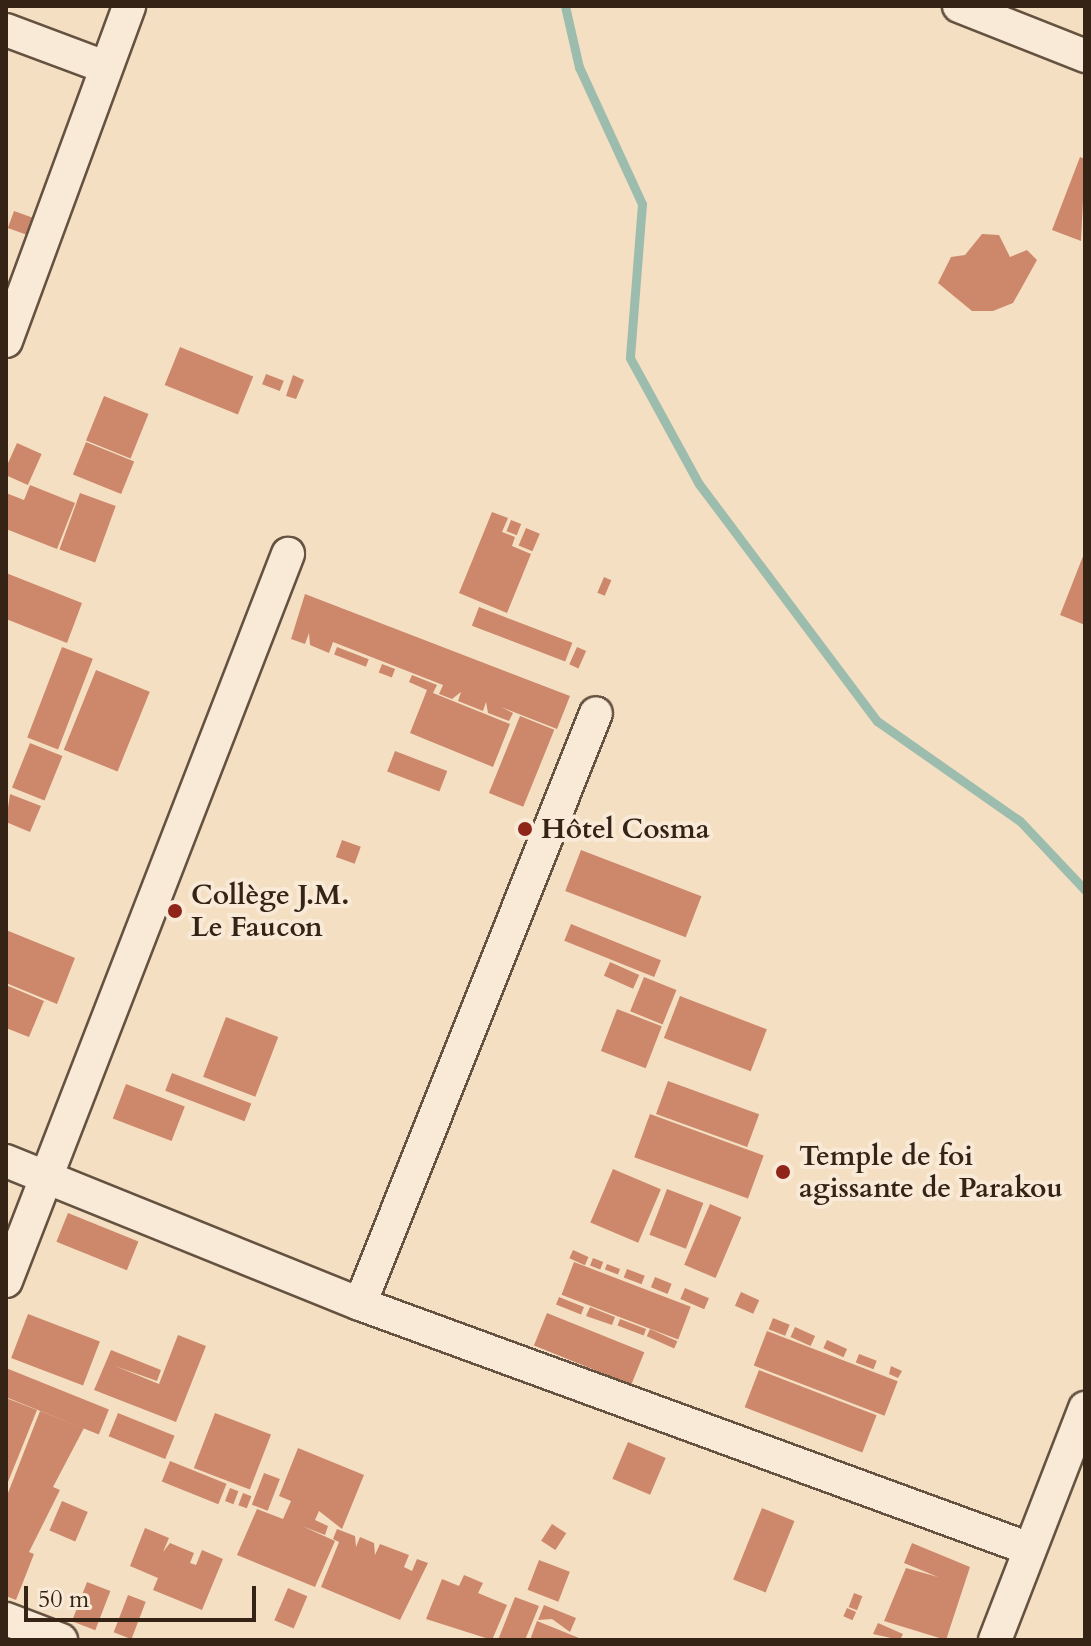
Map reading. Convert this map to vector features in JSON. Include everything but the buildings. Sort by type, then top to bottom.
[{"type":"street","points":[[6,341],[129,6]]},
{"type":"street","points":[[959,6],[1085,56]]},
{"type":"street","points":[[6,30],[105,67]]},
{"type":"street","points":[[6,1281],[44,1176],[288,554]]},
{"type":"street","points":[[360,1304],[596,713]]},
{"type":"street","points":[[6,1161],[360,1304],[1030,1549]]},
{"type":"street","points":[[995,1640],[1085,1408]]},
{"type":"street","points":[[6,1619],[61,1640]]},
{"type":"waterway","points":[[565,6],[579,67],[642,204],[630,358],[699,484],[877,721],[1020,821],[1085,890]]},
{"type":"place","name":"Hôtel Cosma","points":[[525,829]]},
{"type":"place","name":"Collège J.M. Le Faucon","points":[[175,911]]},
{"type":"place","name":"Temple de foi agissante de Parakou","points":[[783,1172]]}]
